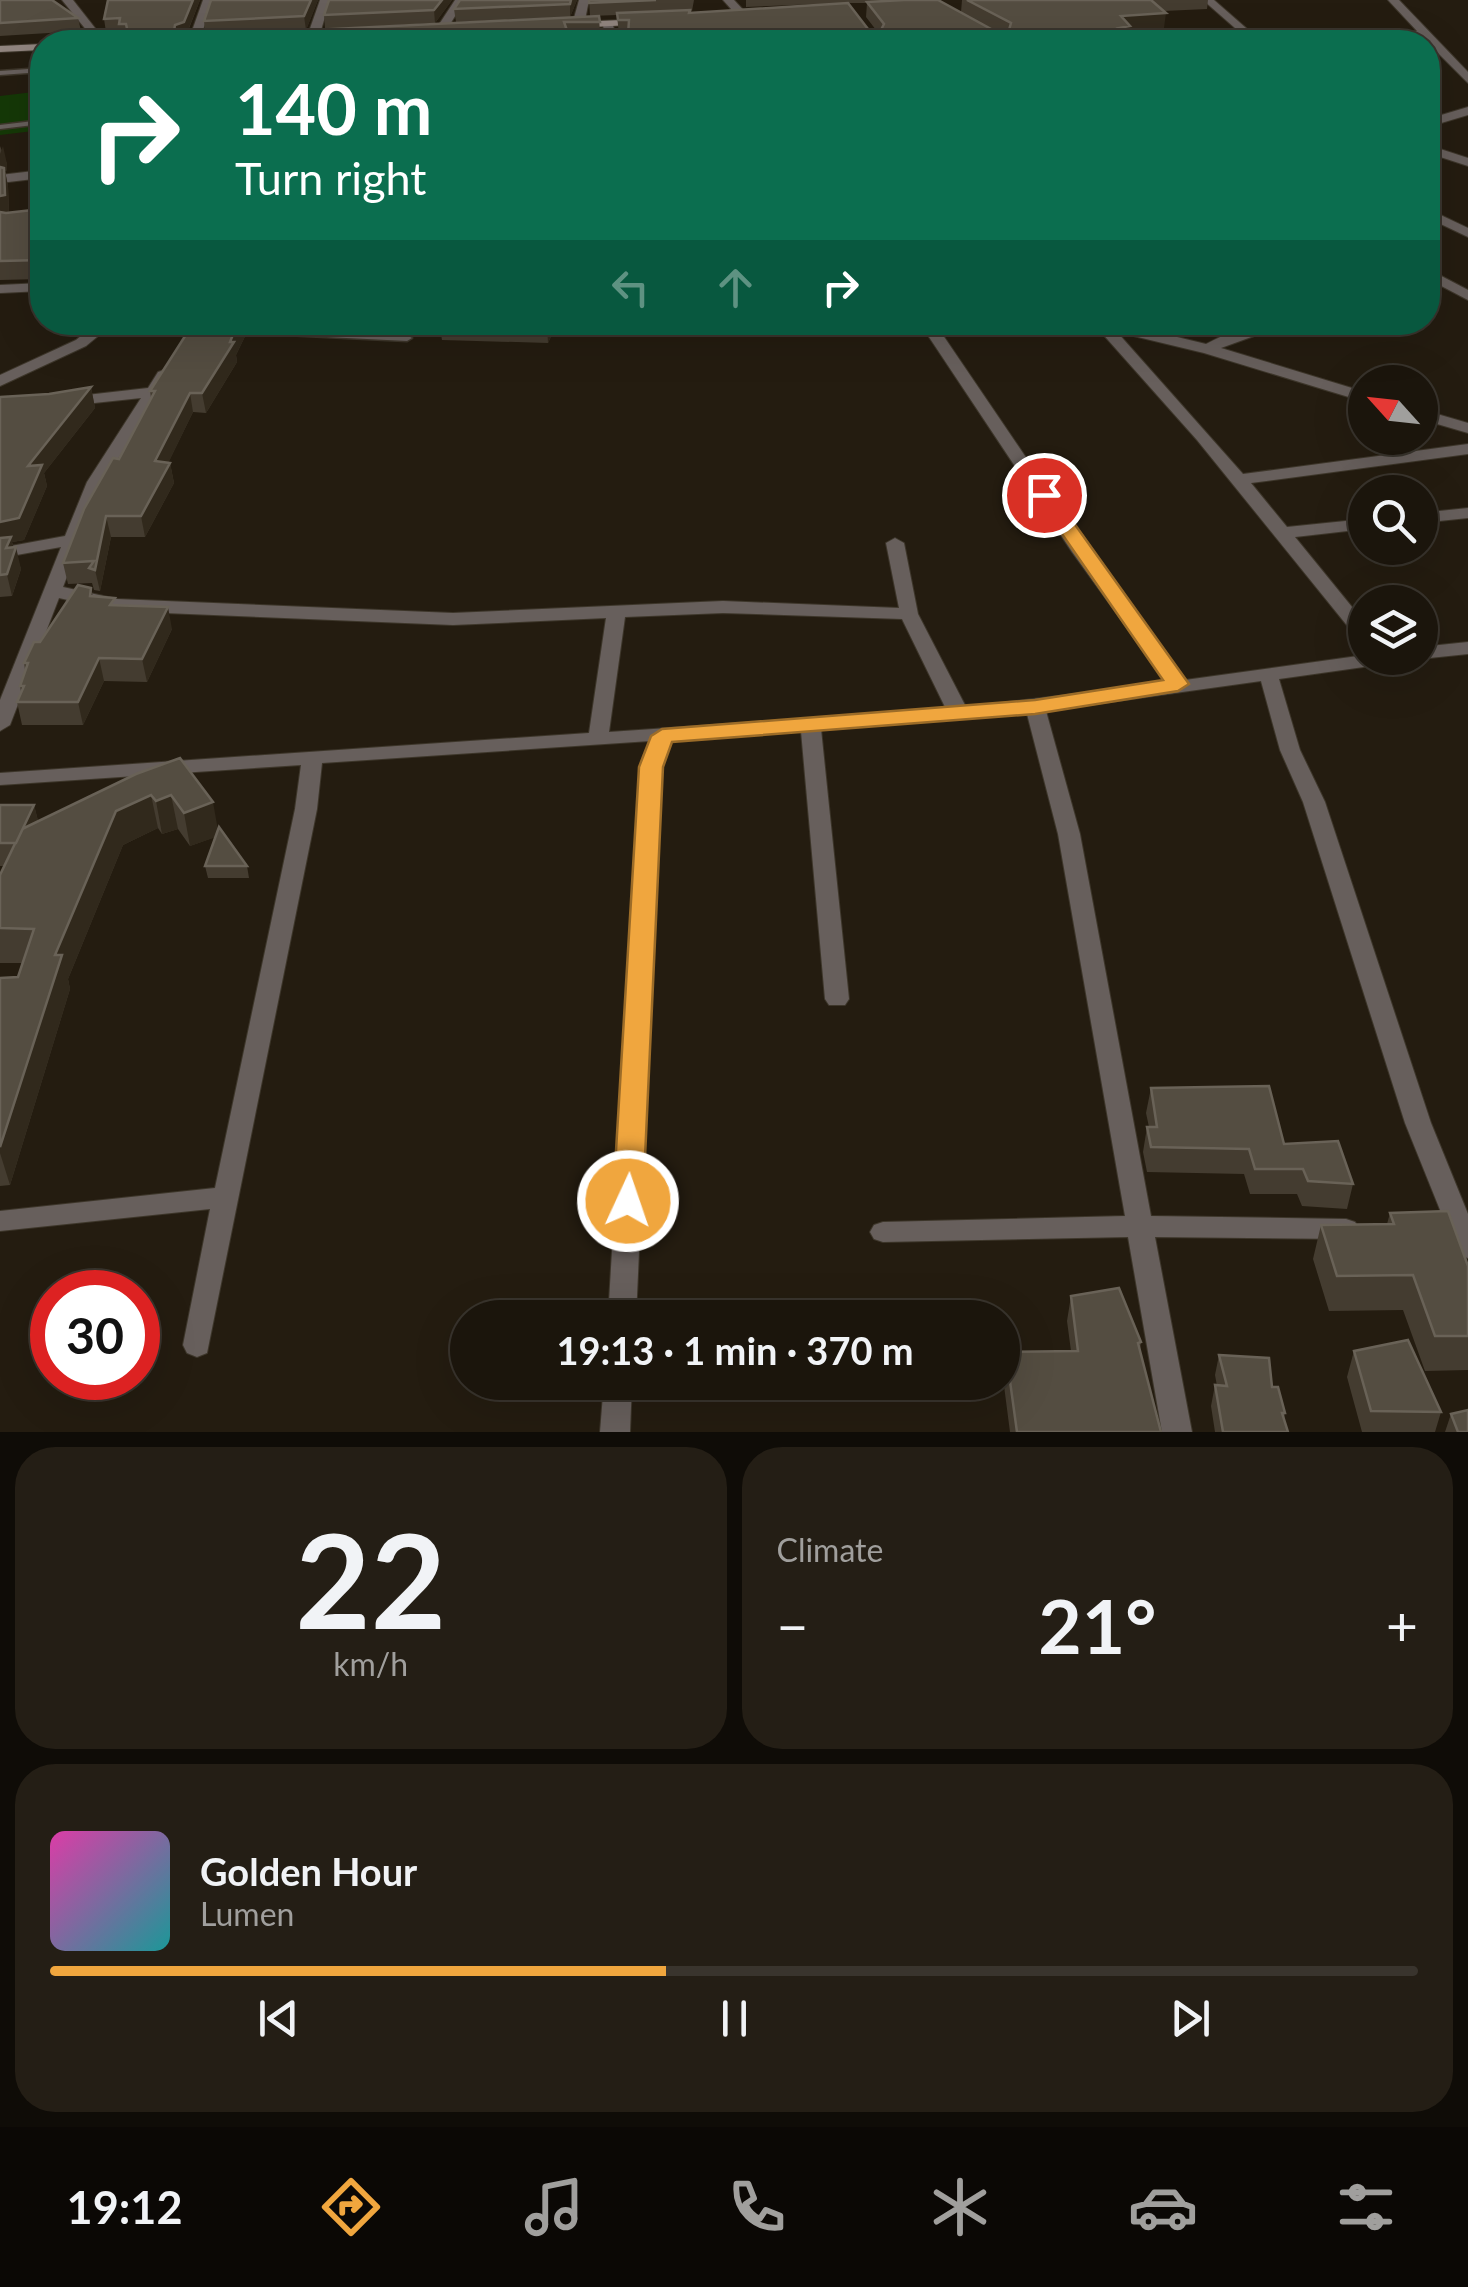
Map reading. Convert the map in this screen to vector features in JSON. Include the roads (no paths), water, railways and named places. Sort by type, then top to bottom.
[{"type":"main road","points":[[727,18],[763,16]]},
{"type":"main road","points":[[559,26],[657,21]]},
{"type":"main road","points":[[0,49],[30,48]]},
{"type":"street","points":[[68,0],[92,30]]},
{"type":"street","points":[[197,30],[208,0]]},
{"type":"street","points":[[315,30],[325,0]]},
{"type":"street","points":[[441,30],[460,0]]},
{"type":"street","points":[[578,25],[584,0]]},
{"type":"street","points":[[728,0],[744,17]]},
{"type":"street","points":[[1208,0],[1243,30]]},
{"type":"street","points":[[1394,0],[1423,30]]},
{"type":"street","points":[[608,24],[609,30]]},
{"type":"street","points":[[1440,49],[1468,80]]},
{"type":"street","points":[[1440,119],[1468,111]]},
{"type":"street","points":[[1440,153],[1468,162]]},
{"type":"street","points":[[0,178],[30,175]]},
{"type":"street","points":[[1440,219],[1468,233]]},
{"type":"street","points":[[1440,280],[1468,296]]},
{"type":"street","points":[[0,289],[30,288]]},
{"type":"street","points":[[1440,290],[1452,288]]},
{"type":"street","points":[[0,381],[91,335]]},
{"type":"street","points":[[935,335],[1081,552],[1178,684]]},
{"type":"street","points":[[1112,335],[1150,373],[1240,479],[1348,615]]},
{"type":"street","points":[[1150,335],[1348,392]]},
{"type":"street","points":[[1208,349],[1240,335]]},
{"type":"street","points":[[0,725],[96,482],[171,364]]},
{"type":"street","points":[[46,403],[154,392]]},
{"type":"street","points":[[1438,419],[1468,428]]},
{"type":"street","points":[[1240,479],[1468,449]]},
{"type":"street","points":[[1438,516],[1468,513]]},
{"type":"street","points":[[1281,533],[1348,526]]},
{"type":"street","points":[[0,553],[76,539]]},
{"type":"street","points":[[894,542],[909,614],[959,714]]},
{"type":"street","points":[[51,591],[87,596],[116,606],[439,618],[723,607],[909,614]]},
{"type":"street","points":[[598,739],[616,611]]},
{"type":"street","points":[[1438,651],[1468,648]]},
{"type":"street","points":[[0,779],[959,714],[1035,707],[1348,663]]},
{"type":"street","points":[[1268,673],[1290,750],[1314,802],[1418,1123],[1465,1239]]},
{"type":"street","points":[[1035,707],[1069,834],[1177,1432]]},
{"type":"street","points":[[812,726],[837,1000]]},
{"type":"street","points":[[623,1300],[651,767],[662,736]]},
{"type":"street","points":[[197,1345],[306,809],[312,760]]},
{"type":"street","points":[[0,1221],[226,1198]]},
{"type":"street","points":[[883,1232],[1140,1226],[1367,1229]]},
{"type":"street","points":[[1424,1230],[1465,1239]]},
{"type":"street","points":[[615,1432],[617,1400]]},
{"type":"lane","points":[[0,73],[30,71]]},
{"type":"lane","points":[[0,127],[30,123]]},
{"type":"lane","points":[[346,335],[407,338]]}]
